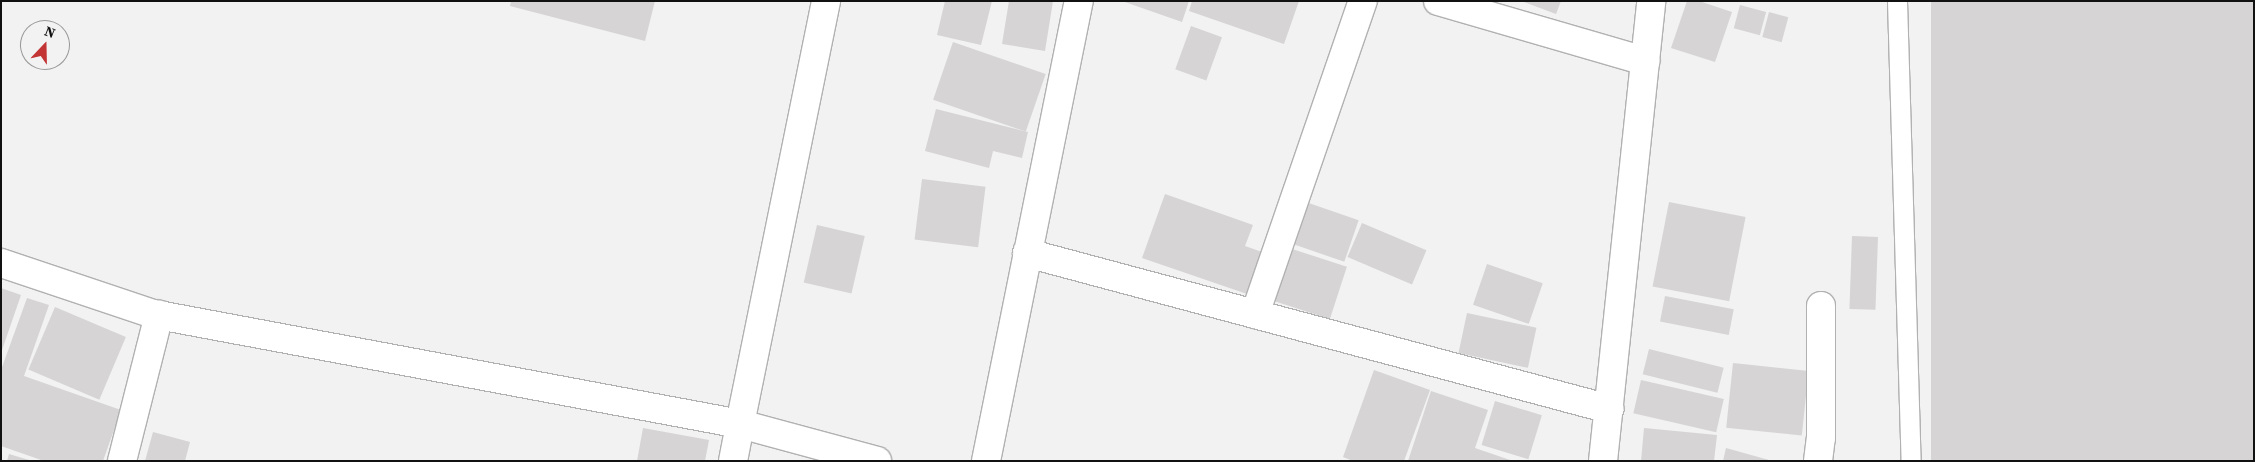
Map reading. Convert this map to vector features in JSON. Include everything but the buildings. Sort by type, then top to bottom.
[{"type":"street","points":[[733,461],[826,1]]},
{"type":"street","points":[[986,461],[1078,1]]},
{"type":"street","points":[[1255,314],[1363,1]]},
{"type":"street","points":[[1438,1],[1646,61]]},
{"type":"street","points":[[1603,461],[1651,1]]},
{"type":"street","points":[[1027,253],[1608,409]]},
{"type":"street","points":[[1,263],[159,315],[740,424],[877,461]]},
{"type":"street","points":[[1818,461],[1821,438],[1821,306]]},
{"type":"street","points":[[122,461],[159,315]]},
{"type":"lane","points":[[1897,1],[1910,461]]}]
